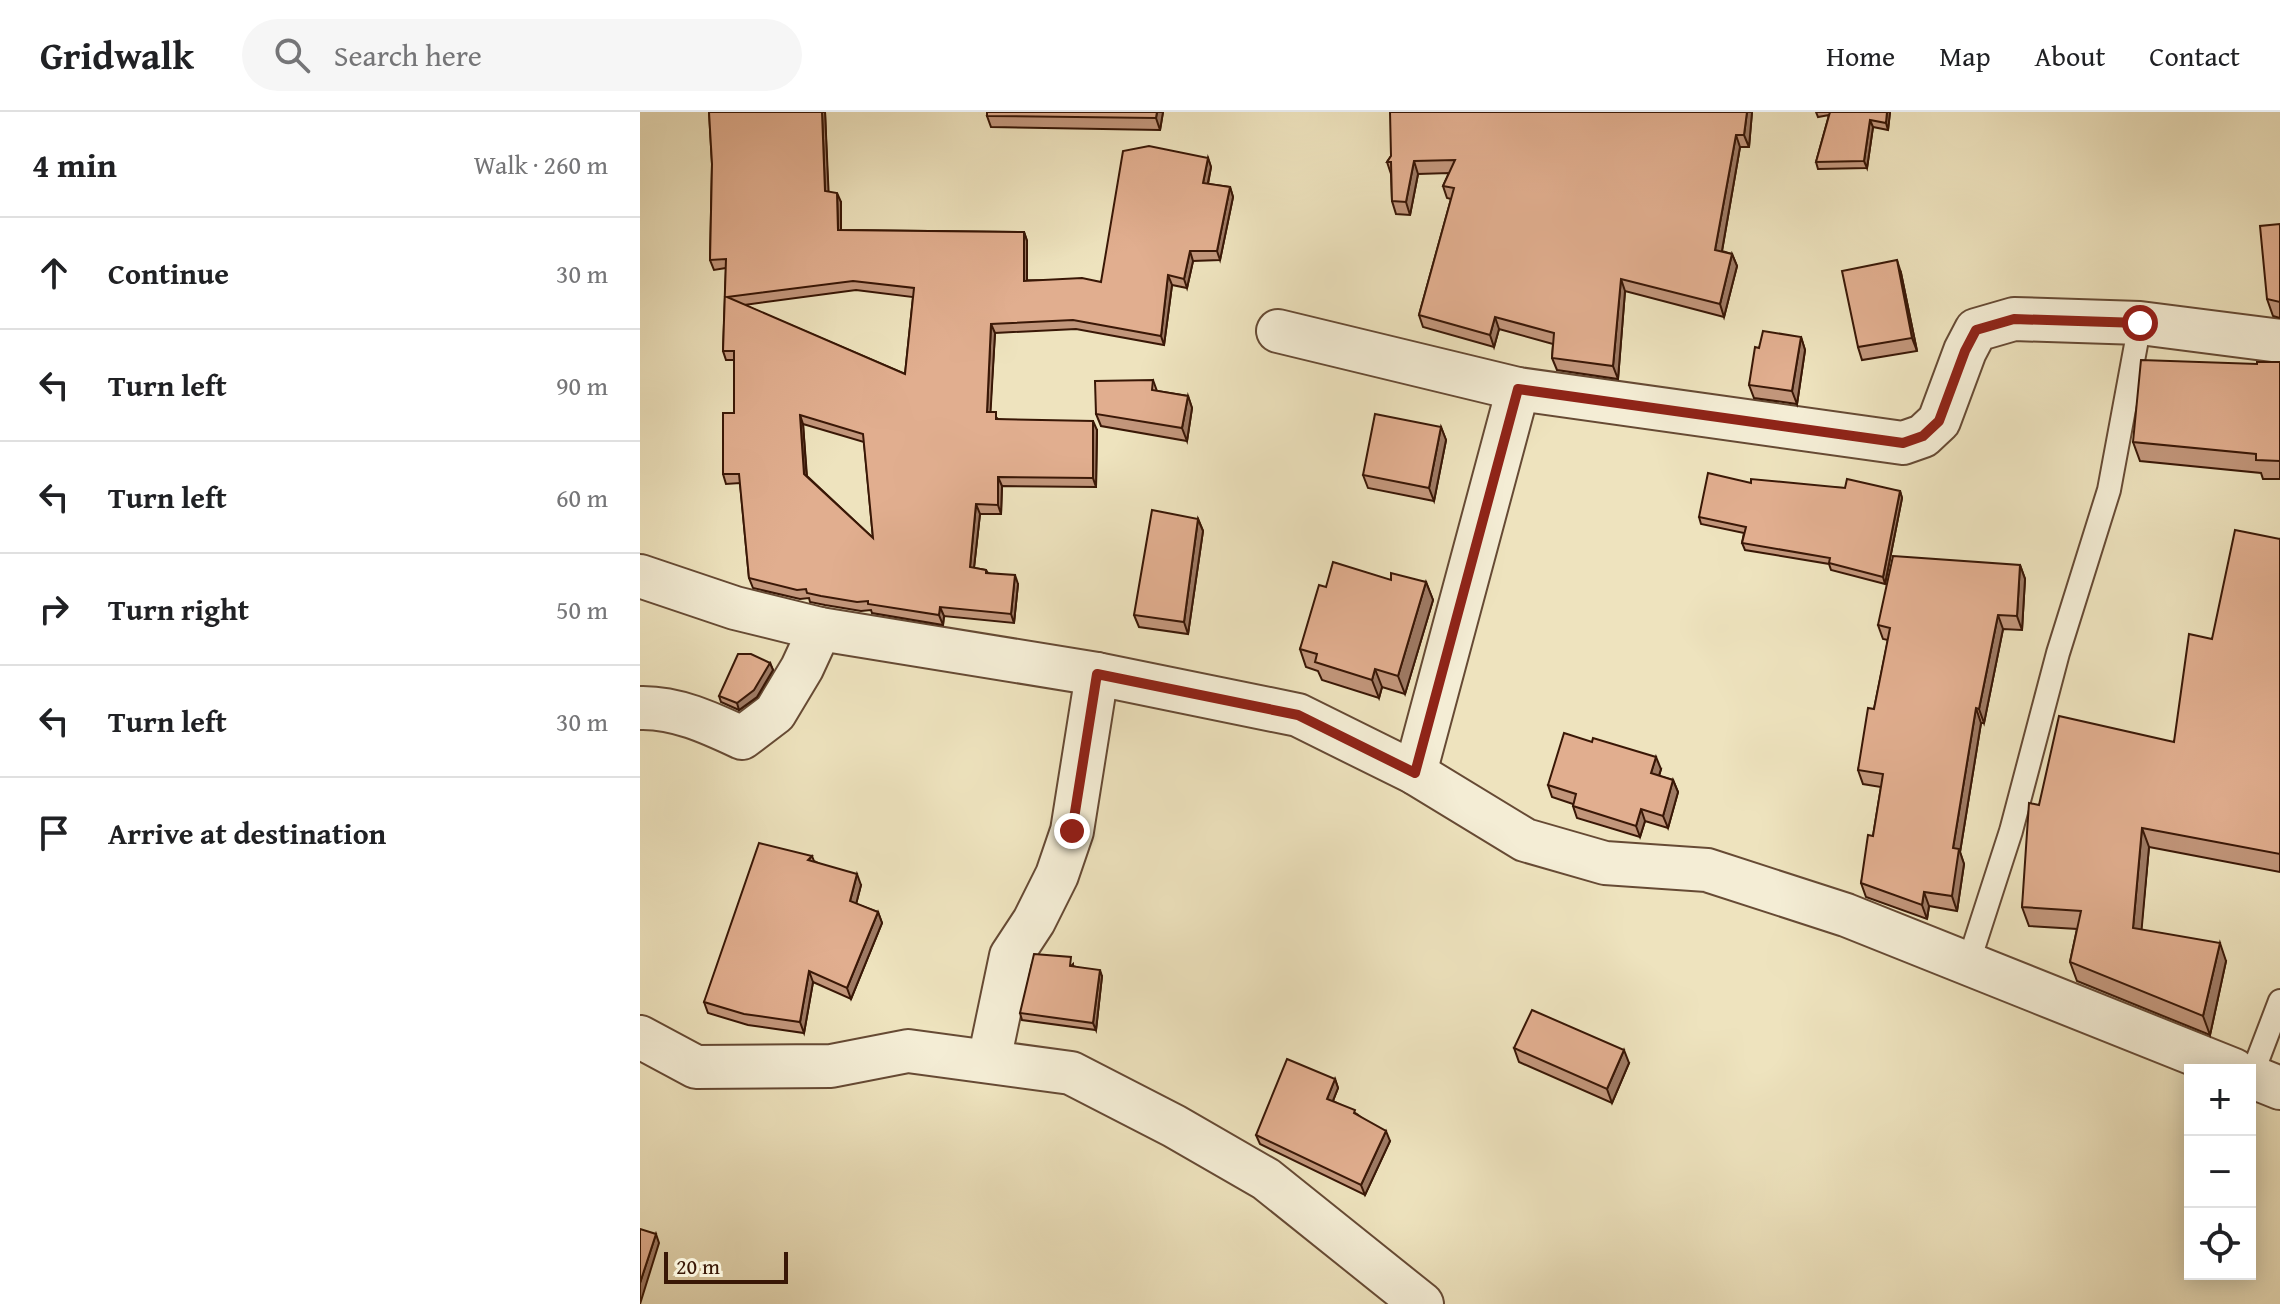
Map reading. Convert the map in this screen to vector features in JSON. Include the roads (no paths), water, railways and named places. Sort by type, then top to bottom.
[{"type":"street","points":[[1278,331],[1518,389],[1903,443],[1923,436],[1939,421],[1976,330],[2014,319],[2140,323],[2280,341]]},
{"type":"street","points":[[1415,773],[1518,389]]},
{"type":"street","points":[[640,576],[735,608],[820,629],[1097,674],[1298,715],[1415,773],[1525,840],[1605,863],[1707,870],[1846,915],[2219,1064]]},
{"type":"street","points":[[640,708],[660,707],[742,738],[775,713],[802,668],[820,629]]},
{"type":"street","points":[[989,1061],[1011,956],[1040,910],[1057,875],[1072,831],[1097,674]]},
{"type":"street","points":[[640,1037],[696,1067],[831,1066],[908,1051],[1071,1073],[1174,1126],[1266,1179],[1422,1304]]},
{"type":"lane","points":[[1968,964],[2011,831],[2058,653],[2109,490],[2140,323]]},
{"type":"lane","points":[[2256,1072],[2280,1001]]}]
